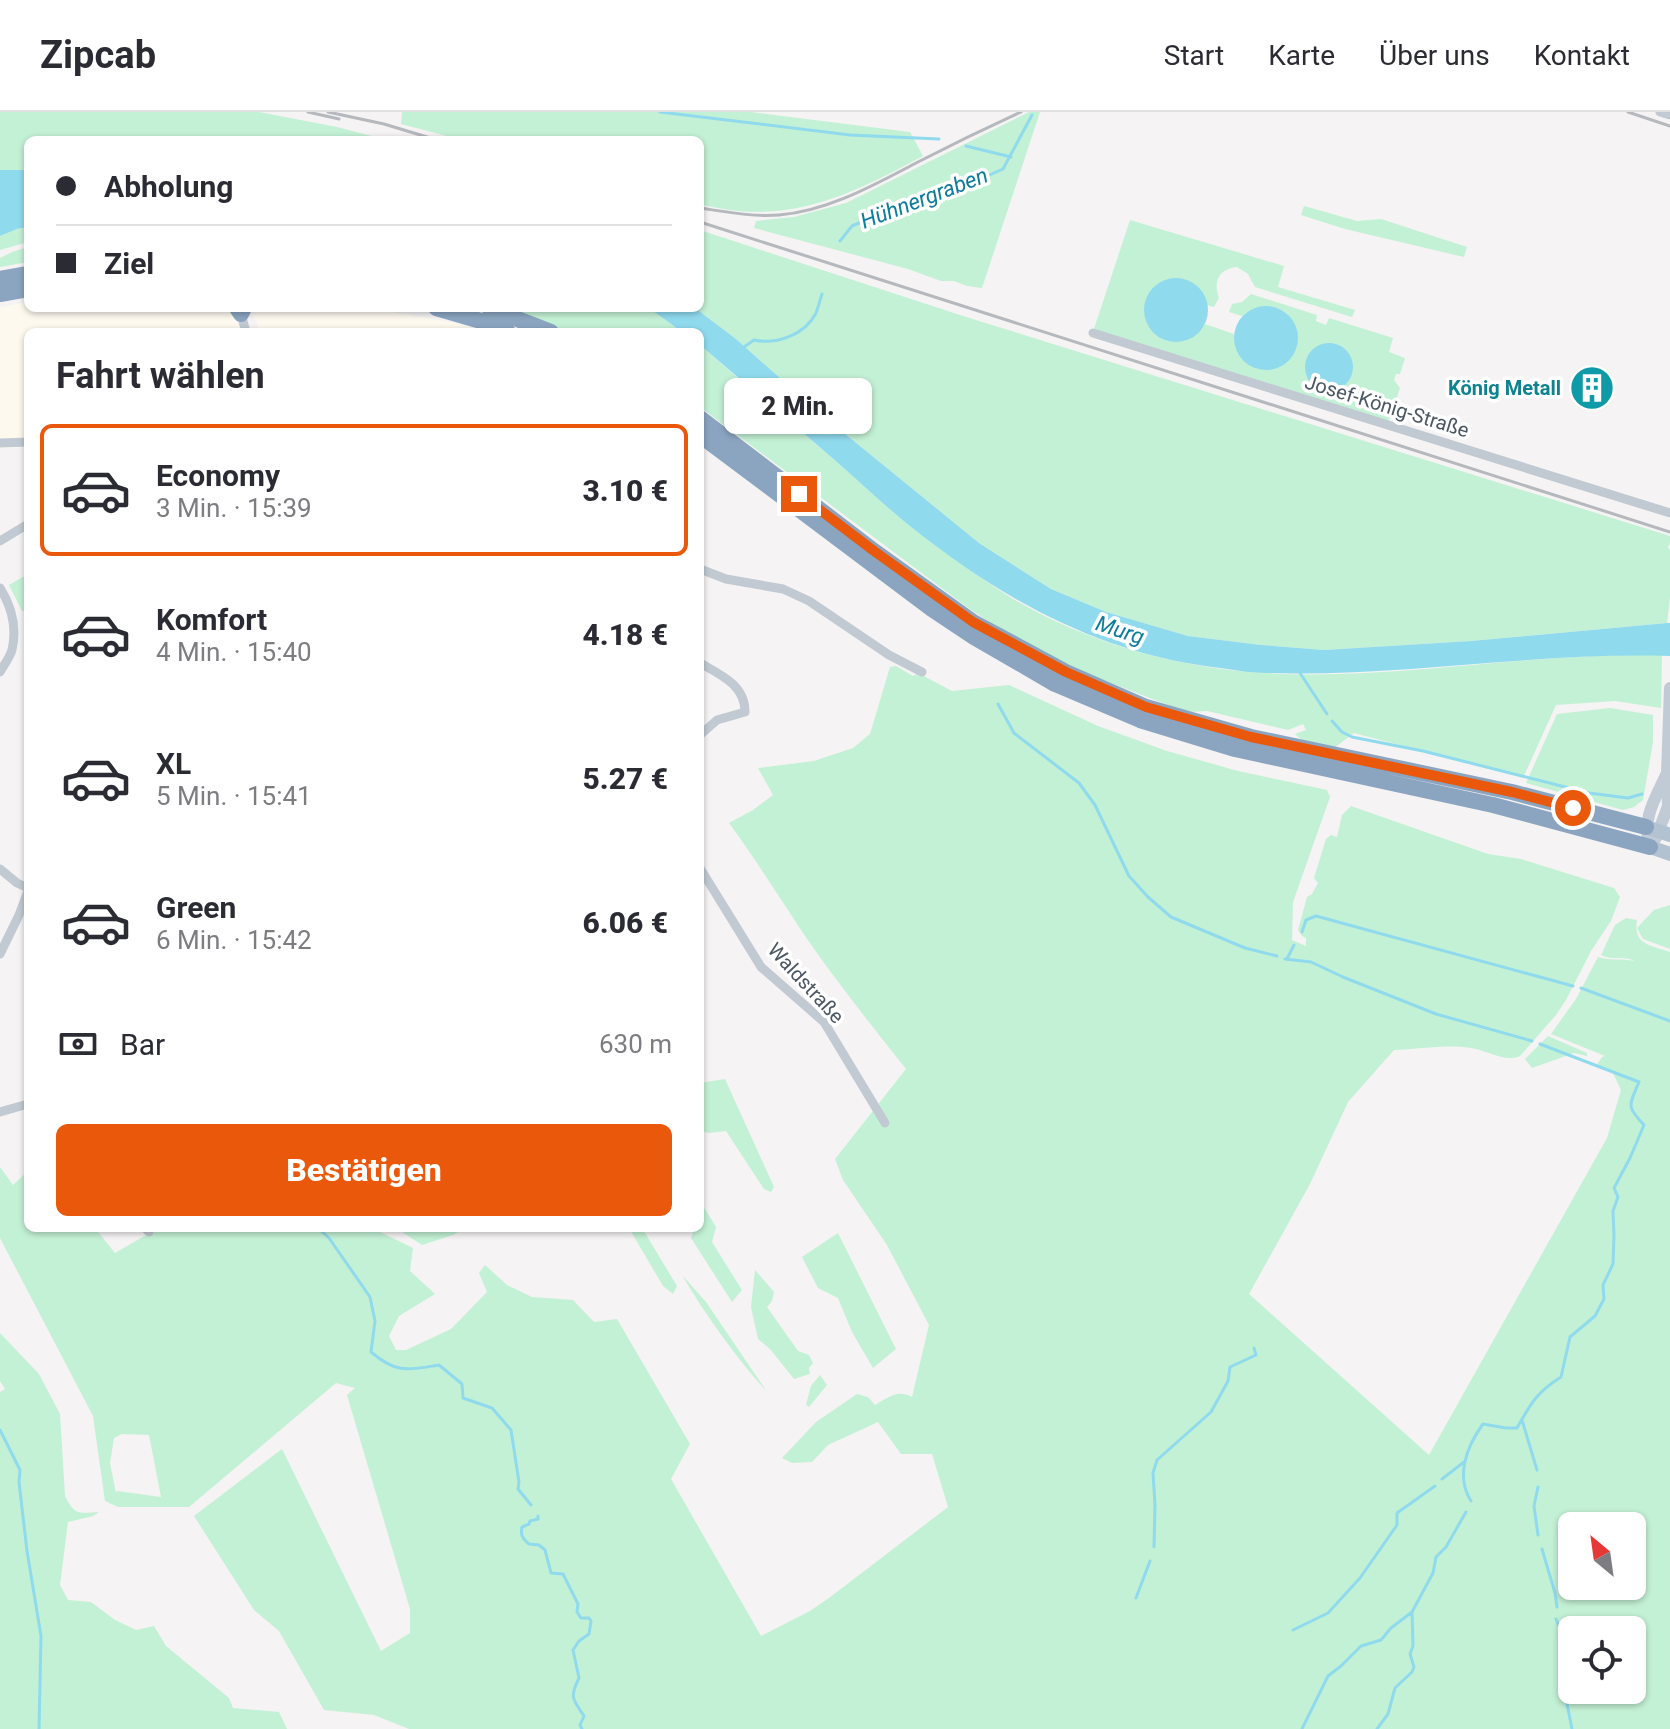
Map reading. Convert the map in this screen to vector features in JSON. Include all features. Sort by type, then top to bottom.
[{"type":"highway","points":[[0,279],[24,275]]},
{"type":"highway","points":[[0,294],[24,290]]},
{"type":"highway","points":[[450,312],[498,328]]},
{"type":"highway","points":[[499,312],[541,328]]},
{"type":"highway","points":[[704,421],[973,622],[1066,672],[1146,707],[1251,737],[1512,792],[1658,831]]},
{"type":"highway","points":[[704,438],[932,609],[1055,684],[1140,720],[1235,749],[1493,805],[1650,847]]},
{"type":"main road","points":[[1650,847],[1670,854]]},
{"type":"street","points":[[1660,112],[1670,115]]},
{"type":"street","name":"Josef-König-Straße","points":[[1093,333],[1670,513]]},
{"type":"street","points":[[0,443],[24,442]]},
{"type":"street","points":[[0,541],[24,526]]},
{"type":"street","points":[[704,571],[726,579],[783,589],[809,601],[889,655],[922,672]]},
{"type":"street","points":[[0,672],[12,652],[14,620],[2,594]]},
{"type":"street","points":[[704,665],[730,680],[742,695],[746,709],[745,712],[717,720],[704,731]]},
{"type":"street","points":[[1650,847],[1669,807],[1670,688]]},
{"type":"street","points":[[1658,831],[1654,802],[1667,773]]},
{"type":"street","points":[[0,869],[24,887]]},
{"type":"street","name":"Waldstraße","points":[[704,874],[761,967],[824,1022],[885,1123]]},
{"type":"street","points":[[0,954],[24,901]]},
{"type":"street","points":[[0,1112],[24,1105]]},
{"type":"shaded area","points":[[24,303],[24,312],[233,312],[240,328],[24,328],[24,447],[0,448],[0,307]]},
{"type":"shaded area","points":[[256,312],[391,312],[470,327],[258,328],[252,315]]},
{"type":"green space","points":[[0,112],[259,112],[372,136],[24,136],[24,170],[0,170]]},
{"type":"green space","points":[[402,112],[751,112],[910,132],[923,156],[869,184],[816,204],[761,212],[704,205],[704,136],[447,136],[401,124]]},
{"type":"green space","points":[[1029,112],[1040,112],[982,288],[941,281],[908,269],[754,228],[756,221],[794,217],[846,203]]},
{"type":"green space","points":[[1304,206],[1357,221],[1381,219],[1467,247],[1464,257],[1345,229],[1301,215]]},
{"type":"green space","points":[[1130,220],[1284,266],[1278,287],[1355,310],[1352,317],[1255,287],[1248,274],[1237,267],[1221,273],[1217,282],[1219,298],[1214,307],[1207,305],[1194,286],[1176,279],[1157,286],[1145,307],[1202,329],[1205,324],[1234,334],[1235,344],[1297,339],[1291,319],[1278,309],[1261,308],[1242,316],[1229,312],[1232,304],[1242,302],[1251,294],[1317,315],[1316,321],[1326,325],[1329,318],[1393,338],[1389,352],[1405,358],[1400,374],[1396,374],[1394,380],[1400,388],[1389,421],[1094,329]]},
{"type":"green space","points":[[24,228],[24,243],[0,250],[0,236]]},
{"type":"green space","points":[[704,231],[963,316],[1670,536],[1667,623],[1471,641],[1324,650],[1188,636],[1106,612],[1051,589],[979,543],[817,411],[736,339],[700,312],[704,312]]},
{"type":"green space","points":[[24,248],[24,263],[0,267],[0,258]]},
{"type":"green space","points":[[517,312],[654,312],[676,328],[559,328]]},
{"type":"green space","points":[[704,348],[943,550],[1010,597],[1100,640],[1165,659],[1263,673],[1363,673],[1562,658],[1662,655],[1661,708],[1615,701],[1556,705],[1523,778],[1354,733],[1334,748],[1304,742],[1295,734],[1306,730],[1303,724],[1288,730],[1207,711],[1186,712],[1080,671],[1015,638],[971,610],[704,410]]},
{"type":"green space","points":[[24,576],[24,611],[22,611],[9,585]]},
{"type":"green space","points":[[896,666],[913,676],[918,673],[952,691],[1009,685],[1098,726],[1167,751],[1238,771],[1327,790],[1330,797],[1293,902],[1292,940],[1306,946],[1306,938],[1298,930],[1307,897],[1318,883],[1314,878],[1326,839],[1331,835],[1337,837],[1342,815],[1351,806],[1488,854],[1521,859],[1614,888],[1620,897],[1611,921],[1556,1015],[1520,1056],[1502,1057],[1462,1047],[1394,1050],[1348,1102],[1310,1184],[1249,1294],[1429,1455],[1607,1138],[1621,1090],[1613,1073],[1596,1066],[1605,1056],[1551,1034],[1576,999],[1598,957],[1635,961],[1601,955],[1615,925],[1626,918],[1637,920],[1638,935],[1644,943],[1670,952],[1670,1729],[409,1729],[374,1715],[324,1710],[279,1631],[254,1610],[194,1516],[282,1449],[381,1651],[410,1633],[410,1609],[347,1395],[355,1388],[336,1383],[189,1507],[118,1507],[105,1501],[93,1416],[0,1238],[0,1167],[13,1185],[24,1175],[24,1232],[98,1232],[115,1253],[151,1232],[380,1232],[413,1248],[410,1271],[435,1294],[399,1316],[389,1336],[396,1350],[406,1350],[451,1329],[487,1292],[479,1273],[485,1265],[507,1285],[532,1297],[573,1300],[594,1322],[617,1319],[690,1444],[671,1479],[761,1636],[829,1598],[948,1507],[932,1454],[901,1454],[878,1422],[828,1445],[812,1462],[792,1463],[782,1458],[816,1422],[857,1394],[868,1397],[875,1405],[897,1394],[912,1397],[929,1325],[887,1245],[843,1180],[835,1159],[906,1069],[817,953],[729,823],[773,795],[758,768],[814,761],[853,748],[870,734],[890,667]],"holes":[[[122,1434],[149,1435],[161,1497],[116,1493],[110,1463],[114,1438]]]},
{"type":"green space","points":[[1610,708],[1653,715],[1653,742],[1643,800],[1623,810],[1526,783],[1557,714]]},
{"type":"green space","points":[[1670,905],[1670,949],[1643,939],[1637,928],[1654,910]]},
{"type":"green space","points":[[1548,1036],[1587,1053],[1587,1056],[1574,1053],[1532,1068],[1525,1059]]},
{"type":"green space","points":[[725,1079],[774,1187],[771,1192],[764,1189],[726,1131],[704,1132],[704,1082]]},
{"type":"green space","points":[[704,1208],[716,1227],[712,1242],[742,1290],[732,1302],[691,1238],[693,1232],[704,1232]]},
{"type":"green space","points":[[402,1232],[458,1232],[453,1235],[422,1245]]},
{"type":"green space","points":[[631,1232],[644,1232],[677,1286],[673,1294],[663,1286]]},
{"type":"green space","points":[[838,1233],[896,1349],[873,1368],[852,1332],[838,1298],[818,1288],[802,1257]]},
{"type":"green space","points":[[755,1270],[774,1292],[767,1307],[798,1351],[809,1355],[813,1363],[809,1368],[810,1374],[794,1379],[758,1339],[751,1307]]},
{"type":"green space","points":[[682,1275],[706,1302],[767,1392],[743,1364]]},
{"type":"green space","points":[[0,1333],[39,1374],[60,1414],[65,1496],[78,1512],[99,1512],[68,1522],[60,1585],[68,1600],[91,1602],[115,1620],[136,1630],[154,1626],[166,1646],[229,1698],[233,1708],[279,1712],[287,1729],[0,1729],[0,1392],[5,1389],[0,1381]]},
{"type":"green space","points":[[820,1375],[827,1385],[809,1407],[806,1405],[811,1386]]},
{"type":"water","points":[[0,170],[24,170],[24,228],[0,236]]},
{"type":"water","points":[[1176,278],[1194,284],[1202,292],[1208,310],[1202,328],[1194,336],[1176,342],[1158,336],[1150,328],[1144,310],[1150,292],[1158,284]]},
{"type":"water","points":[[1266,306],[1284,312],[1292,320],[1298,338],[1292,356],[1284,364],[1266,370],[1248,364],[1240,356],[1234,338],[1240,320],[1248,312]]},
{"type":"water","name":"Murg","points":[[654,312],[700,312],[979,543],[1051,589],[1106,612],[1188,636],[1324,650],[1471,641],[1670,623],[1670,656],[1266,673],[1170,660],[1129,649],[1052,618],[944,552],[704,348],[704,328],[676,328]]},
{"type":"water","points":[[1329,343],[1346,350],[1353,367],[1346,384],[1329,391],[1312,384],[1305,367],[1312,350]]},
{"type":"waterway","points":[[660,112],[850,135],[939,139]]},
{"type":"waterway","name":"Hühnergraben","points":[[840,241],[852,226],[966,177],[985,177],[1003,169],[1032,115]]},
{"type":"waterway","points":[[966,146],[1011,157]]},
{"type":"waterway","name":"Hühnergraben","points":[[741,349],[754,340],[771,341],[797,333],[811,321],[822,294]]},
{"type":"waterway","points":[[1298,670],[1327,714]]},
{"type":"waterway","points":[[998,704],[1014,733],[1079,783],[1095,805],[1129,876],[1148,897],[1171,917],[1245,948],[1277,956]]},
{"type":"waterway","points":[[1332,721],[1352,737],[1423,751],[1589,793],[1628,798],[1642,794]]},
{"type":"waterway","points":[[1302,932],[1306,920],[1316,916],[1573,986]]},
{"type":"waterway","points":[[1287,959],[1294,945]]},
{"type":"waterway","points":[[1285,959],[1311,962],[1436,1014],[1532,1041]]},
{"type":"waterway","points":[[1581,988],[1670,1021]]},
{"type":"waterway","points":[[1471,1501],[1466,1491],[1464,1471],[1468,1451],[1477,1433],[1483,1424],[1517,1428],[1535,1399],[1561,1377],[1570,1337],[1595,1316],[1604,1299],[1603,1285],[1613,1264],[1613,1211],[1618,1197],[1614,1188],[1644,1125],[1631,1105],[1639,1082],[1540,1044]]},
{"type":"waterway","points":[[322,1232],[370,1297],[375,1321],[371,1352],[388,1364],[403,1369],[439,1365],[462,1384],[463,1398],[492,1408],[511,1430],[518,1489],[531,1505]]},
{"type":"waterway","points":[[1154,1547],[1153,1473],[1157,1460],[1211,1412],[1228,1381],[1230,1367],[1256,1355],[1254,1348]]},
{"type":"waterway","points":[[1522,1420],[1537,1470]]},
{"type":"waterway","points":[[0,1430],[20,1470],[27,1551],[41,1636],[39,1729]]},
{"type":"waterway","points":[[1442,1479],[1464,1462]]},
{"type":"waterway","points":[[1293,1630],[1328,1613],[1360,1578],[1397,1525],[1397,1513],[1435,1486]]},
{"type":"waterway","points":[[1538,1487],[1534,1506],[1538,1535]]},
{"type":"waterway","points":[[1377,1729],[1388,1714],[1395,1688],[1414,1667],[1410,1654],[1413,1646],[1412,1612],[1433,1573],[1436,1557],[1446,1547],[1466,1512]]},
{"type":"waterway","points":[[538,1516],[538,1519],[522,1527],[522,1537],[529,1544],[539,1545],[545,1550],[551,1573],[563,1574],[578,1604],[577,1612],[581,1618],[591,1621],[589,1634],[573,1650],[579,1678],[574,1698],[584,1716],[580,1725],[582,1729]]},
{"type":"waterway","points":[[1542,1549],[1557,1607]]},
{"type":"waterway","points":[[1136,1598],[1150,1561]]},
{"type":"waterway","points":[[1302,1729],[1328,1676],[1361,1646],[1381,1640],[1412,1612]]},
{"type":"waterway","points":[[1556,1619],[1562,1634],[1563,1684],[1572,1729]]},
{"type":"railway","points":[[308,112],[339,119]]},
{"type":"railway","points":[[328,112],[424,136]]},
{"type":"railway","points":[[704,209],[769,215],[797,213],[833,203],[1021,112]]},
{"type":"railway","points":[[1628,112],[1670,126]]},
{"type":"railway","points":[[704,223],[1670,532]]},
{"type":"place","name":"König Metall","points":[[1592,388]]},
{"type":"route","points":[[799,494],[973,622],[1066,672],[1146,707],[1251,737],[1512,792],[1573,808]]}]
